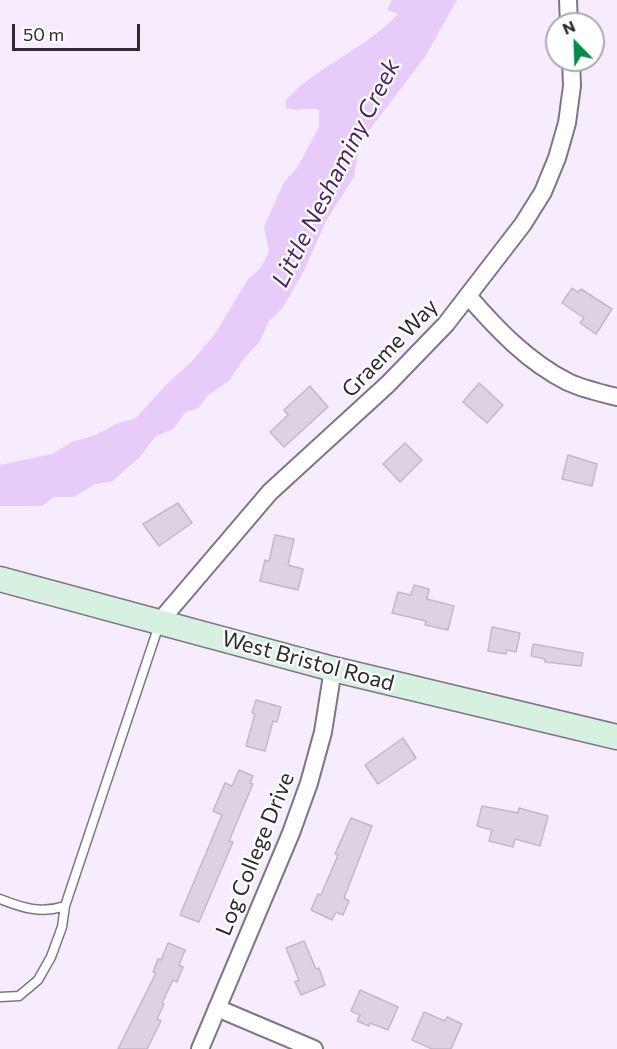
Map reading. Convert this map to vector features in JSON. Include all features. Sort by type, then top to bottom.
[{"type":"main road","name":"West Bristol Road","points":[[0,579],[333,669],[617,737]]},
{"type":"street","name":"Graeme Way","points":[[160,621],[270,492],[388,384],[446,324],[524,224],[543,192],[557,158],[567,123],[571,72]]},
{"type":"street","points":[[469,297],[512,343],[550,372],[588,390],[617,397]]},
{"type":"street","name":"Log College Drive","points":[[200,1049],[291,833],[309,783],[323,732],[333,669]]},
{"type":"street","points":[[217,1008],[314,1049]]},
{"type":"lane","points":[[0,997],[19,996],[38,980],[51,957],[62,927],[65,906],[160,621]]},
{"type":"lane","points":[[0,899],[25,909],[50,911],[65,906]]},
{"type":"water","name":"Little Neshaminy Creek","points":[[392,0],[457,0],[425,57],[360,142],[354,177],[326,221],[304,271],[282,309],[269,321],[260,341],[229,381],[207,396],[199,408],[186,412],[173,429],[155,437],[139,458],[111,482],[95,484],[74,497],[54,497],[42,506],[0,506],[0,465],[52,454],[72,442],[96,435],[116,424],[136,418],[194,359],[215,334],[248,279],[261,268],[269,251],[264,227],[284,182],[297,168],[319,127],[319,110],[286,108],[286,100],[312,77],[371,37],[398,14],[387,10]]},
{"type":"building","points":[[572,288],[578,292],[581,289],[612,309],[596,334],[580,323],[584,318],[562,303]]},
{"type":"building","points":[[479,383],[503,405],[487,423],[463,402]]},
{"type":"building","points":[[310,386],[328,407],[284,447],[270,432],[288,415],[284,410]]},
{"type":"building","points":[[405,443],[422,460],[400,482],[383,464]]},
{"type":"building","points":[[568,455],[597,464],[592,486],[562,479]]},
{"type":"building","points":[[178,503],[192,523],[159,546],[143,524]]},
{"type":"building","points":[[275,535],[294,539],[288,565],[303,569],[298,590],[260,581],[265,560],[269,561]]},
{"type":"building","points":[[414,585],[429,589],[427,599],[454,606],[448,630],[425,625],[426,621],[392,613],[398,592],[411,595]]},
{"type":"building","points":[[492,627],[520,633],[516,652],[507,650],[506,654],[488,651]]},
{"type":"building","points":[[533,644],[583,653],[581,666],[545,662],[545,659],[531,656]]},
{"type":"building","points":[[256,700],[281,707],[277,722],[273,721],[265,751],[246,746],[255,714],[252,713]]},
{"type":"building","points":[[403,738],[416,758],[378,784],[365,765]]},
{"type":"building","points":[[239,770],[253,776],[250,783],[253,784],[229,841],[233,842],[199,922],[180,915],[222,815],[213,811],[225,783],[232,786]]},
{"type":"building","points":[[482,806],[518,813],[519,808],[548,816],[540,846],[515,839],[513,847],[489,841],[492,830],[477,826]]},
{"type":"building","points":[[351,818],[372,826],[344,898],[349,901],[343,915],[336,912],[332,920],[311,910],[318,894],[321,895],[338,855],[335,854]]},
{"type":"building","points":[[304,941],[316,969],[319,968],[325,985],[301,995],[295,982],[299,980],[286,948]]},
{"type":"building","points":[[168,943],[185,950],[179,965],[183,967],[177,982],[173,980],[162,1003],[164,1004],[157,1019],[161,1021],[147,1049],[118,1049],[156,973],[153,972],[158,959],[161,960]]},
{"type":"building","points":[[360,990],[398,1007],[388,1030],[357,1021],[360,1015],[351,1011]]},
{"type":"building","points":[[424,1012],[445,1021],[447,1017],[462,1024],[451,1049],[432,1049],[412,1040]]}]
